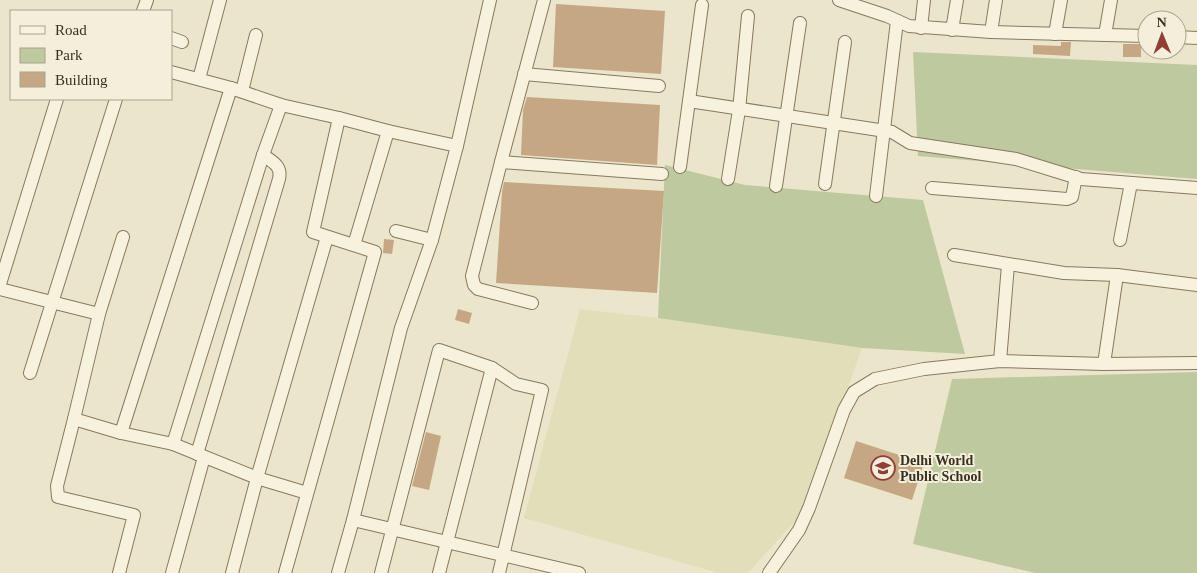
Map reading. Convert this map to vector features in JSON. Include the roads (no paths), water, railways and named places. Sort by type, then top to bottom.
[{"type":"street","points":[[198,79],[220,0]]},
{"type":"street","points":[[338,573],[401,328],[432,240],[457,146],[490,0]]},
{"type":"street","points":[[532,303],[478,289],[472,281],[473,270],[544,0]]},
{"type":"street","points":[[839,0],[909,26],[921,28],[1137,36]]},
{"type":"street","points":[[921,28],[924,0]]},
{"type":"street","points":[[952,30],[957,0]]},
{"type":"street","points":[[991,32],[996,0]]},
{"type":"street","points":[[1055,34],[1061,0]]},
{"type":"street","points":[[1105,35],[1111,0]]},
{"type":"street","points":[[680,167],[702,5]]},
{"type":"street","points":[[728,179],[739,110],[748,16]]},
{"type":"street","points":[[876,196],[897,21]]},
{"type":"street","points":[[776,186],[800,23]]},
{"type":"street","points":[[121,433],[256,35]]},
{"type":"street","points":[[825,184],[845,42]]},
{"type":"street","points":[[172,72],[281,105],[457,146]]},
{"type":"street","points":[[524,74],[659,86]]},
{"type":"street","points":[[0,284],[57,100]]},
{"type":"street","points":[[30,373],[116,100]]},
{"type":"street","points":[[689,101],[892,132],[910,143],[1016,159],[1076,177],[1197,188]]},
{"type":"street","points":[[173,444],[263,155],[281,105]]},
{"type":"street","points":[[285,573],[375,252],[313,232],[339,118]]},
{"type":"street","points":[[354,245],[388,131]]},
{"type":"street","points":[[172,573],[201,455],[281,172],[278,166],[263,155]]},
{"type":"street","points":[[501,162],[662,174]]},
{"type":"street","points":[[932,188],[1067,199],[1072,196],[1076,177]]},
{"type":"street","points":[[1120,240],[1131,183]]},
{"type":"street","points":[[396,231],[432,240]]},
{"type":"street","points":[[119,573],[134,515],[58,497],[57,486],[99,314],[123,237]]},
{"type":"street","points":[[232,573],[257,478],[326,237]]},
{"type":"street","points":[[954,255],[1064,273],[1117,275],[1197,285]]},
{"type":"street","points":[[1000,361],[1008,265]]},
{"type":"street","points":[[1104,364],[1117,275]]},
{"type":"street","points":[[0,288],[99,314]]},
{"type":"street","points":[[381,573],[439,350],[492,368],[516,384],[542,390],[499,573]]},
{"type":"street","points":[[769,573],[798,530],[809,508],[844,410],[854,392],[875,378],[924,369],[1000,361],[1104,364],[1197,363]]},
{"type":"street","points":[[439,573],[492,368]]},
{"type":"street","points":[[74,419],[121,433],[173,444],[257,478],[307,493]]},
{"type":"street","points":[[353,520],[579,573]]},
{"type":"place","name":"Delhi World Public School","points":[[883,468]]}]
